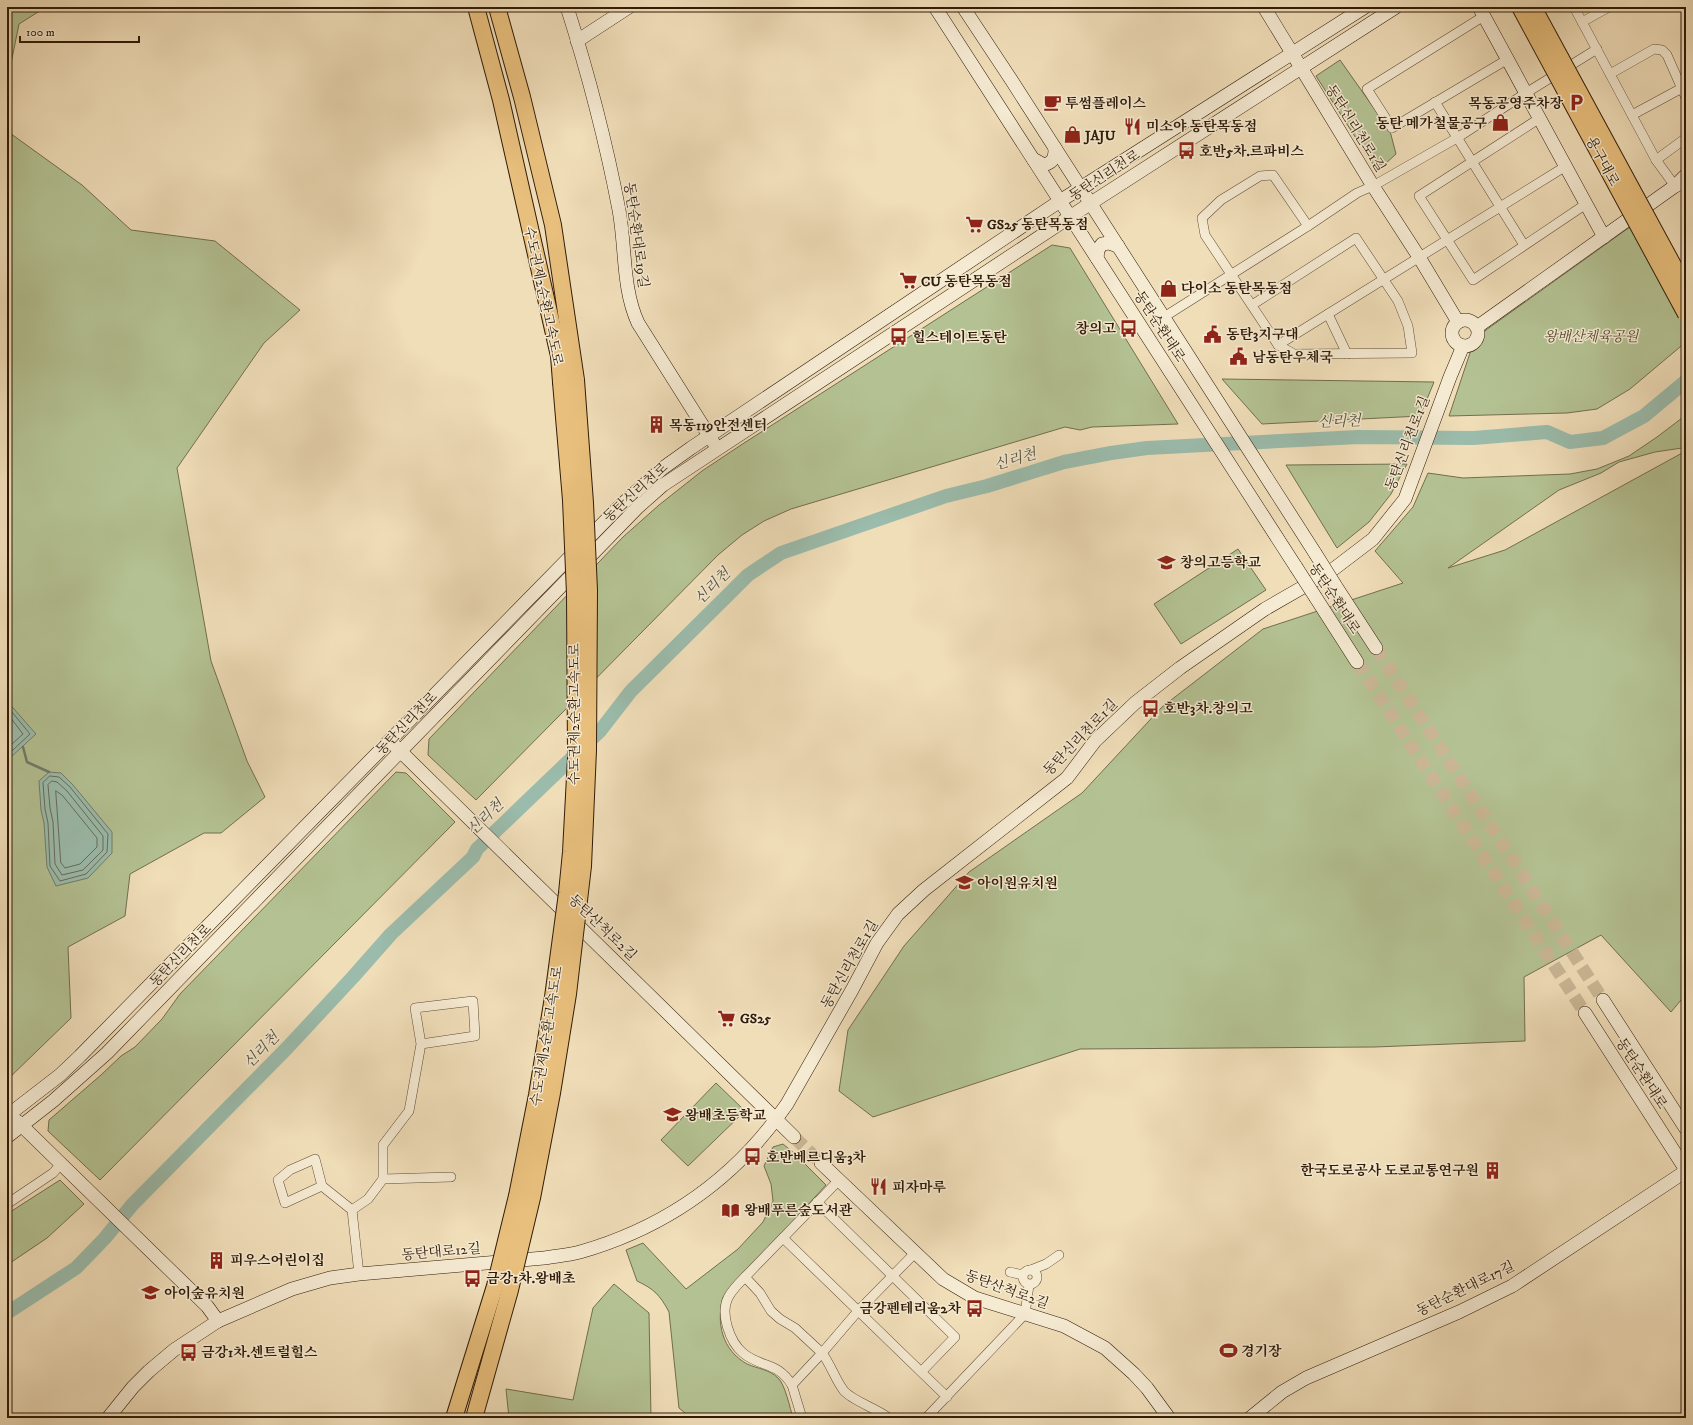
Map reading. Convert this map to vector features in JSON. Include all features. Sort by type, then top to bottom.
[{"type":"highway","name":"수도권제2순환고속도로","points":[[454,1418],[495,1286],[517,1196],[537,1095],[553,997],[567,893],[571,852],[576,758],[575,594],[568,381],[559,356],[501,100],[476,7]]},
{"type":"highway","name":"수도권제2순환고속도로","points":[[474,1418],[510,1290],[532,1198],[552,1093],[568,994],[583,866],[588,750],[589,590],[585,503],[568,381],[553,225],[522,97],[497,7]]},
{"type":"highway","name":"용구대로","points":[[1520,7],[1686,314]]},
{"type":"highway","name":"용구대로","points":[[1533,7],[1686,289]]},
{"type":"main road","name":"동탄순환대로19길","points":[[567,7],[613,181],[621,223],[627,287],[632,309],[638,323],[718,448]]},
{"type":"main road","points":[[577,41],[629,7]]},
{"type":"main road","name":"동탄순환대로","points":[[935,7],[1357,662]]},
{"type":"main road","name":"동탄순환대로","points":[[964,7],[1376,648]]},
{"type":"main road","name":"동탄신리천로1길","points":[[1264,7],[1458,322]]},
{"type":"main road","name":"동탄신리천로","points":[[9,1115],[60,1075],[85,1051],[619,507],[668,464],[1060,201],[1365,7]]},
{"type":"main road","name":"동탄신리천로","points":[[7,1137],[58,1097],[106,1054],[638,508],[663,486],[718,448],[1091,203],[1396,7]]},
{"type":"main road","points":[[1482,11],[1604,237]]},
{"type":"main road","points":[[1033,159],[1044,165],[1050,163],[1055,158],[1055,148]]},
{"type":"main road","points":[[1127,159],[1122,167],[1124,172],[1129,175],[1136,174]]},
{"type":"main road","points":[[1477,328],[1681,184],[1686,175]]},
{"type":"main road","points":[[1010,234],[1018,234],[1022,238],[1020,250]]},
{"type":"main road","points":[[1096,258],[1098,250],[1102,244],[1109,243],[1118,246]]},
{"type":"main road","points":[[1466,320],[1474,324],[1477,328],[1477,339],[1471,345],[1463,346],[1456,343],[1452,336],[1452,328],[1458,322],[1466,320]]},
{"type":"main road","name":"동탄신리천로1길","points":[[776,1119],[800,1081],[877,943],[898,914],[924,890],[1067,778],[1095,741],[1135,703],[1180,668],[1265,609],[1331,571],[1373,539],[1405,499],[1463,346]]},
{"type":"main road","points":[[751,407],[746,414],[746,419],[758,423]]},
{"type":"main road","points":[[668,464],[673,463],[678,466],[679,471],[675,477]]},
{"type":"main road","points":[[418,711],[421,721],[430,721]]},
{"type":"main road","name":"동탄산척로2길","points":[[390,740],[400,752],[794,1137]]},
{"type":"main road","points":[[357,774],[368,774],[370,783]]},
{"type":"main road","name":"동탄순환대로","points":[[1603,1000],[1686,1129]]},
{"type":"main road","name":"동탄순환대로","points":[[1585,1013],[1686,1170]]},
{"type":"main road","points":[[9,1115],[207,1306],[218,1321]]},
{"type":"main road","name":"동탄대로12길","points":[[108,1418],[121,1401],[149,1371],[174,1350],[218,1321],[273,1296],[330,1278],[359,1274],[544,1258],[578,1253],[620,1239],[665,1218],[716,1182],[737,1162],[776,1119]]},
{"type":"main road","name":"동탄산척로2길","points":[[821,1163],[915,1253],[952,1286],[975,1298],[1064,1326],[1105,1348],[1147,1388],[1169,1418]]},
{"type":"main road","name":"동탄순환대로17길","points":[[1250,1418],[1282,1392],[1306,1378],[1459,1312],[1512,1286],[1686,1170]]},
{"type":"street","points":[[1574,7],[1656,160],[1681,184]]},
{"type":"street","points":[[1582,22],[1609,7]]},
{"type":"street","points":[[1482,11],[1367,89],[1392,128],[1508,59]]},
{"type":"street","points":[[1164,317],[1308,226],[1357,192],[1373,186],[1457,138],[1597,49]]},
{"type":"street","points":[[1610,74],[1654,49],[1662,50],[1667,55],[1686,98]]},
{"type":"street","points":[[1632,115],[1682,88]]},
{"type":"street","points":[[1435,102],[1524,245]]},
{"type":"street","points":[[1540,118],[1419,196],[1473,280],[1586,204]]},
{"type":"street","points":[[1656,160],[1686,138]]},
{"type":"street","points":[[1278,345],[1566,166]]},
{"type":"street","points":[[1252,305],[1356,238],[1398,301],[1405,320],[1412,353],[1294,354],[1278,345],[1205,235],[1202,218],[1221,200],[1260,176],[1274,175],[1308,226]]},
{"type":"street","points":[[1328,314],[1347,354]]},
{"type":"street","points":[[352,1210],[368,1199],[383,1179],[383,1145],[409,1110],[421,1044],[415,1008],[473,1001],[475,1036],[421,1044]]},
{"type":"street","points":[[322,1186],[285,1203],[278,1180],[290,1170],[315,1159],[322,1186],[352,1210],[359,1274]]},
{"type":"street","points":[[7,1204],[53,1173],[61,1164]]},
{"type":"street","points":[[383,1179],[451,1177]]},
{"type":"street","points":[[802,1418],[792,1385],[786,1376],[779,1369],[744,1354],[735,1344],[728,1326],[725,1310],[728,1298],[745,1278],[839,1180]]},
{"type":"street","points":[[817,1202],[955,1338],[922,1371]]},
{"type":"street","points":[[783,1238],[922,1371],[947,1397]]},
{"type":"street","points":[[792,1385],[858,1311],[915,1253]]},
{"type":"street","points":[[926,1418],[1026,1314],[1029,1284],[1025,1282],[1031,1274],[1059,1255]]},
{"type":"street","points":[[1010,1272],[1031,1274]]},
{"type":"street","points":[[745,1278],[760,1293],[771,1311],[780,1319],[795,1328],[822,1353],[830,1363],[844,1391],[853,1398],[880,1411],[889,1418]]},
{"type":"green space","points":[[7,7],[46,7],[19,24],[7,83]]},
{"type":"green space","points":[[1340,60],[1390,131],[1396,154],[1384,165],[1372,163],[1316,76]]},
{"type":"green space","points":[[7,131],[82,185],[131,230],[215,241],[300,310],[264,343],[177,468],[211,661],[247,761],[265,797],[221,833],[204,833],[130,874],[125,916],[68,947],[71,1018],[7,1080]]},
{"type":"green space","name":"왕배산체육공원","points":[[1634,224],[1686,312],[1686,342],[1630,389],[1597,409],[1567,413],[1449,416],[1472,347],[1486,330]]},
{"type":"green space","points":[[1052,245],[1070,248],[1178,424],[1092,427],[1080,430],[1065,427],[791,509],[764,521],[742,535],[718,555],[476,800],[428,755],[429,739],[623,537],[659,505],[702,471],[741,445]]},
{"type":"green space","points":[[1222,379],[1434,382],[1420,416],[1262,424]]},
{"type":"green space","points":[[1686,415],[1686,442],[1682,448],[1655,452],[1619,462],[1601,473],[1559,490],[1448,568],[1505,550],[1684,452],[1686,454],[1686,650],[1683,658],[1686,662],[1686,994],[1671,1012],[1601,935],[1524,977],[1525,1041],[1375,1047],[1080,1049],[873,1117],[839,1091],[848,1030],[904,946],[969,872],[1082,793],[1162,707],[1263,629],[1403,583],[1375,551],[1413,507],[1428,473],[1463,478],[1570,474],[1597,469],[1629,456]]},
{"type":"green space","points":[[1407,464],[1391,494],[1369,522],[1337,548],[1286,465]]},
{"type":"green space","points":[[1238,549],[1266,590],[1181,644],[1154,604]]},
{"type":"green space","points":[[396,772],[406,773],[455,822],[100,1180],[48,1131],[49,1120],[121,1056],[135,1047],[162,1019],[180,994]]},
{"type":"green space","points":[[716,1083],[745,1111],[688,1166],[661,1140]]},
{"type":"green space","points":[[783,1144],[826,1185],[723,1297],[720,1316],[723,1335],[732,1351],[747,1364],[775,1375],[781,1381],[793,1418],[691,1418],[679,1408],[669,1312],[663,1301],[656,1293],[637,1281],[626,1250],[643,1243],[686,1289],[738,1249],[763,1222],[773,1201],[771,1184],[764,1166],[773,1147]]},
{"type":"green space","points":[[60,1180],[84,1204],[47,1238],[7,1265],[7,1214]]},
{"type":"green space","points":[[614,1284],[649,1313],[651,1418],[509,1418],[506,1389],[573,1400],[593,1308]]},
{"type":"water","points":[[7,701],[36,734],[11,757],[7,751]]},
{"type":"water","points":[[49,772],[61,773],[73,785],[112,832],[112,853],[88,878],[56,886],[47,867],[39,781]]},
{"type":"waterway","name":"신리천","points":[[7,1313],[76,1268],[105,1238],[132,1205],[288,1047],[391,934],[473,857],[477,849],[600,731],[631,691],[748,575],[781,553],[946,496],[987,486],[1064,462],[1111,453],[1147,448],[1358,437],[1474,438],[1547,432],[1570,442],[1603,438],[1644,416],[1686,381]]},
{"type":"waterway","points":[[23,747],[27,762],[49,772]]},
{"type":"tunnel","points":[[1376,648],[1603,1000]]},
{"type":"tunnel","points":[[1357,662],[1585,1013]]},
{"type":"tunnel","points":[[794,1137],[821,1163]]},
{"type":"place","name":"투썸플레이스","points":[[1052,103]]},
{"type":"place","name":"목동공영주차장","points":[[1576,103]]},
{"type":"place","name":"동탄 메가철물공구","points":[[1500,123]]},
{"type":"place","name":"미소야 동탄목동점","points":[[1133,126]]},
{"type":"place","name":"JAJU","points":[[1072,135]]},
{"type":"place","name":"호반5차.르파비스","points":[[1186,151]]},
{"type":"place","name":"GS25 동탄목동점","points":[[974,224]]},
{"type":"place","name":"CU 동탄목동점","points":[[908,281]]},
{"type":"place","name":"다이소 동탄목동점","points":[[1168,288]]},
{"type":"place","name":"창의고","points":[[1129,328]]},
{"type":"place","name":"동탄3지구대","points":[[1213,334]]},
{"type":"place","name":"힐스테이트동탄","points":[[899,337]]},
{"type":"place","name":"남동탄우체국","points":[[1239,357]]},
{"type":"place","name":"목동119안전센터","points":[[656,425]]},
{"type":"place","name":"창의고등학교","points":[[1167,562]]},
{"type":"place","name":"호반3차.창의고","points":[[1150,708]]},
{"type":"place","name":"아이원유치원","points":[[964,883]]},
{"type":"place","name":"GS25","points":[[727,1018]]},
{"type":"place","name":"왕배초등학교","points":[[672,1115]]},
{"type":"place","name":"호반베르디움3차","points":[[753,1157]]},
{"type":"place","name":"한국도로공사 도로교통연구원","points":[[1492,1170]]},
{"type":"place","name":"피자마루","points":[[879,1187]]},
{"type":"place","name":"왕배푸른숲도서관","points":[[731,1210]]},
{"type":"place","name":"피우스어린이집","points":[[217,1260]]},
{"type":"place","name":"금강1차.왕배초","points":[[473,1278]]},
{"type":"place","name":"아이숲유치원","points":[[151,1293]]},
{"type":"place","name":"금강펜테리움2차","points":[[974,1308]]},
{"type":"place","name":"경기장","points":[[1228,1351]]},
{"type":"place","name":"금강1차.센트럴힐스","points":[[188,1352]]}]
